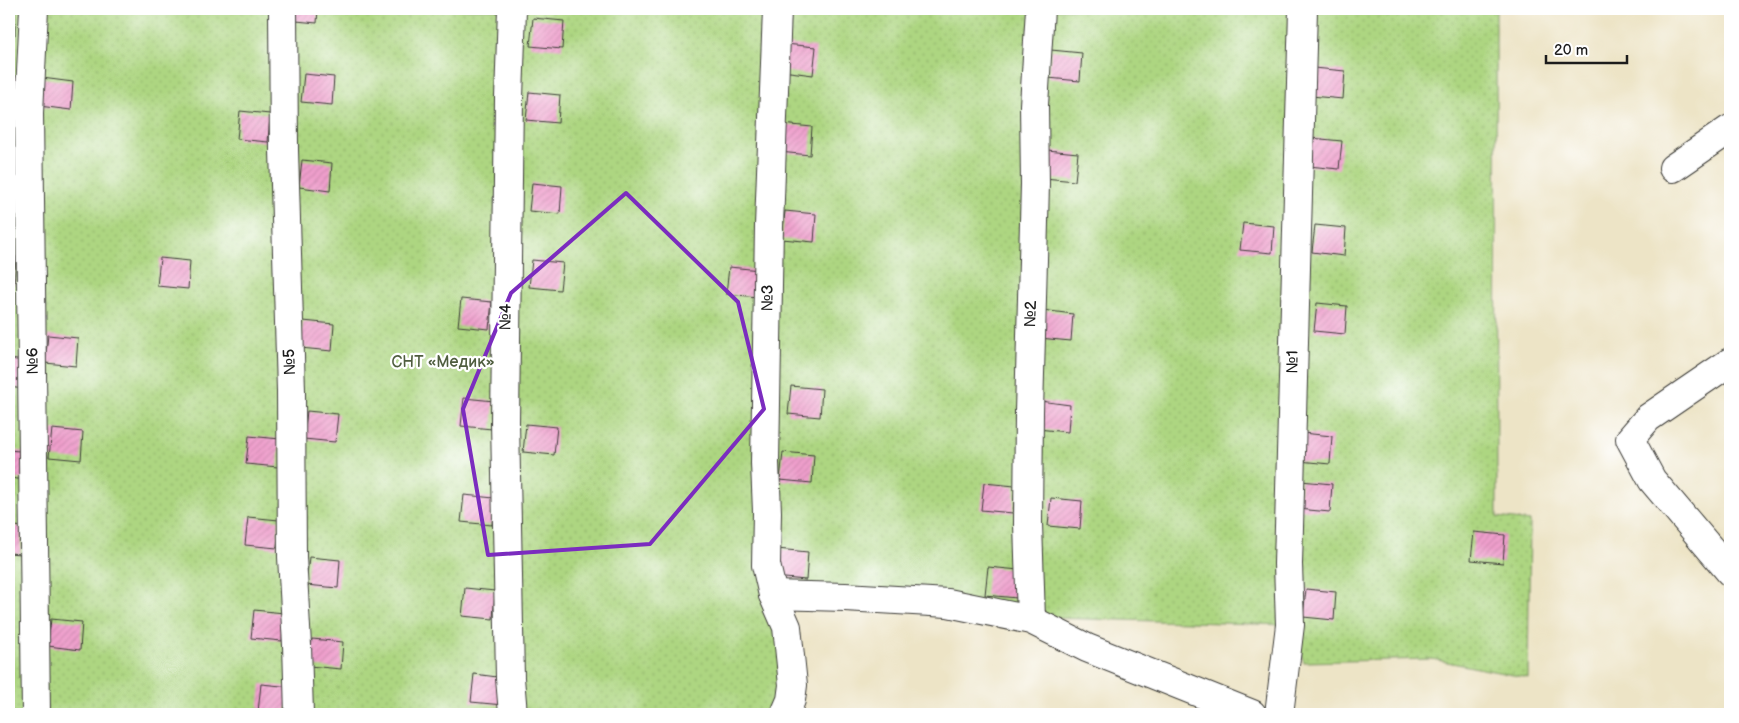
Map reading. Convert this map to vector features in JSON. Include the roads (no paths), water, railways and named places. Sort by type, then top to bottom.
[{"type":"street","name":"№6","points":[[34,9],[29,123],[36,714]]},
{"type":"street","name":"№5","points":[[283,9],[284,150],[291,391],[292,557],[299,714]]},
{"type":"street","name":"№4","points":[[512,9],[505,422],[510,678],[514,714]]},
{"type":"street","name":"№3","points":[[777,9],[769,226],[765,463],[767,512],[766,565],[773,591],[787,627],[793,685],[791,700],[785,714]]},
{"type":"street","name":"№2","points":[[1031,620],[1028,523],[1029,403],[1035,184],[1034,105],[1040,9]]},
{"type":"street","name":"№1","points":[[1279,714],[1290,625],[1289,535],[1303,9]]},
{"type":"street","points":[[1673,168],[1730,129]]},
{"type":"street","points":[[1730,362],[1648,418],[1630,439],[1652,480],[1730,572]]},
{"type":"street","points":[[773,591],[948,603],[1031,620],[1087,648],[1252,714]]},
{"type":"park label","name":"СНТ «Медик»","points":[[443,362]]}]
